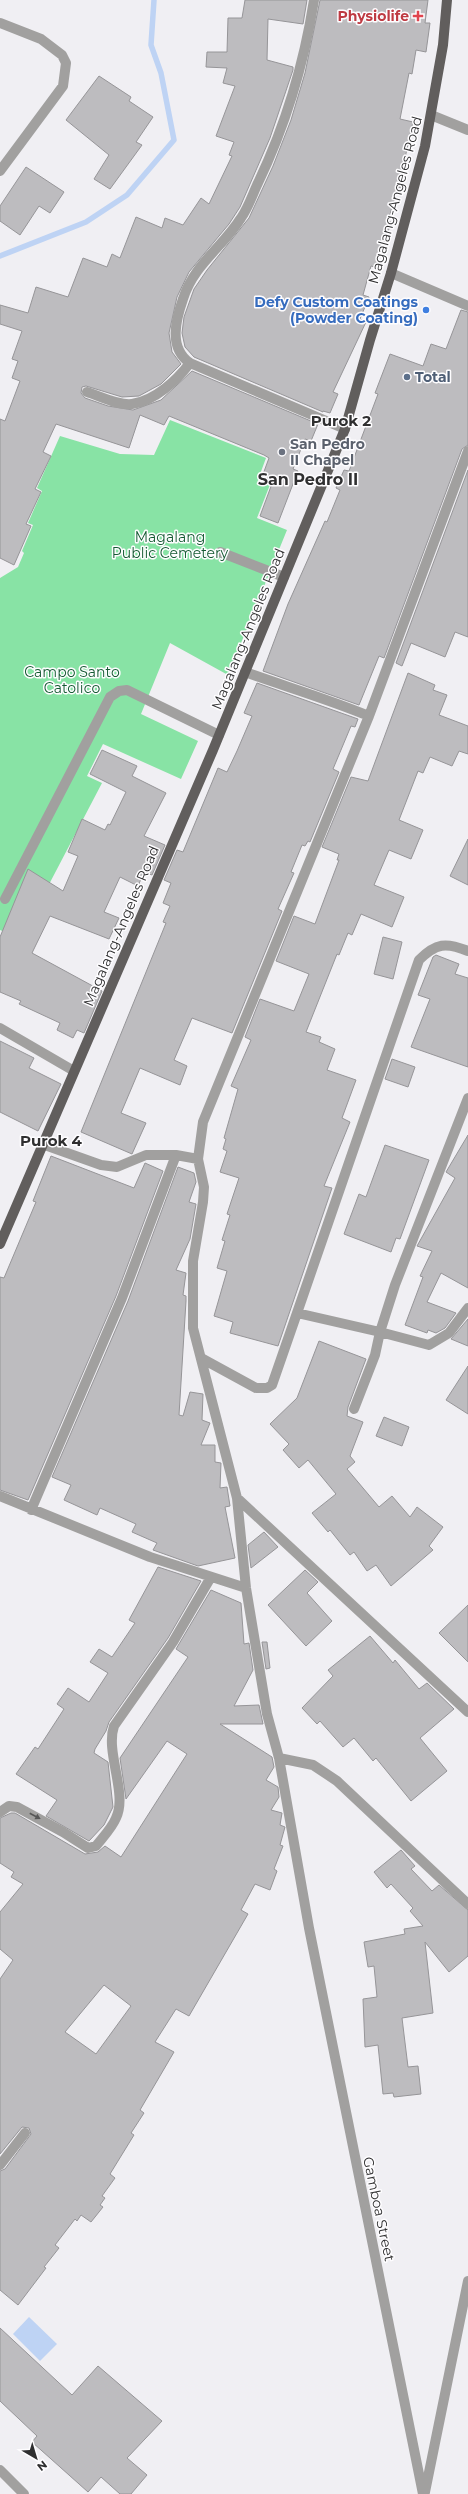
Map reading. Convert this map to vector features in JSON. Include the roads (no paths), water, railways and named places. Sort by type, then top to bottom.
[{"type":"main road","name":"Magalang-Angeles Road","points":[[0,1244],[219,735],[345,429],[391,273],[431,115],[443,45],[447,0]]},
{"type":"street","points":[[314,0],[308,42],[271,157],[242,218],[201,264],[189,282],[182,300],[175,332],[177,346],[185,359],[190,362],[345,429]]},
{"type":"street","points":[[0,22],[41,39],[62,55],[66,63],[62,86],[0,171]]},
{"type":"street","points":[[431,115],[468,130]]},
{"type":"street","points":[[391,273],[468,306]]},
{"type":"street","points":[[87,392],[124,404],[133,404],[170,384],[190,362]]},
{"type":"street","name":"Gamboa Street","points":[[424,2494],[309,1928],[279,1758],[267,1714],[246,1588],[237,1498],[217,1429],[201,1358],[192,1328],[192,1307],[193,1261],[203,1202],[204,1187],[198,1159],[203,1122],[369,716],[468,451]]},
{"type":"street","points":[[220,552],[284,577]]},
{"type":"street","points":[[245,672],[302,693],[322,697],[369,716]]},
{"type":"street","points":[[5,899],[110,698],[119,691],[127,690],[219,735]]},
{"type":"street","points":[[201,1358],[256,1388],[267,1388],[277,1375],[419,960],[430,949],[444,945],[452,944],[468,951]]},
{"type":"street","points":[[0,1028],[74,1071]]},
{"type":"street","points":[[354,1409],[375,1355],[380,1332],[395,1285],[467,1103]]},
{"type":"street","points":[[42,1144],[101,1165],[117,1167],[146,1155],[176,1155],[198,1159]]},
{"type":"street","points":[[31,1510],[122,1298],[176,1155]]},
{"type":"street","points":[[297,1313],[429,1345],[449,1333],[468,1308]]},
{"type":"street","points":[[0,1496],[31,1510],[150,1557],[246,1588]]},
{"type":"street","points":[[237,1498],[468,1712]]},
{"type":"street","points":[[0,1812],[9,1806],[17,1807],[64,1832],[88,1848],[96,1846],[116,1818],[119,1810],[118,1790],[111,1740],[114,1726],[173,1642],[211,1577]]},
{"type":"street","points":[[279,1758],[313,1765],[337,1781],[468,1904]]},
{"type":"street","points":[[0,2165],[25,2133]]},
{"type":"street","points":[[424,2494],[468,2281]]},
{"type":"street","points":[[0,2470],[24,2494]]},
{"type":"water","points":[[29,2317],[57,2344],[40,2361],[13,2334]]},
{"type":"waterway","points":[[0,256],[86,222],[127,195],[174,140],[161,73],[151,45],[154,0]]},
{"type":"place","name":"Physiolife","points":[[418,16]]},
{"type":"place","name":"Defy Custom Coatings (Powder Coating)","points":[[426,310]]},
{"type":"place","name":"Total","points":[[407,377]]},
{"type":"place","name":"San Pedro II Chapel","points":[[282,452]]},
{"type":"district","name":"Purok 2","points":[[341,420]]},
{"type":"district","name":"San Pedro II","points":[[308,479]]},
{"type":"district","name":"Purok 4","points":[[51,1140]]},
{"type":"park label","name":"Magalang Public Cemetery","points":[[170,546]]},
{"type":"park label","name":"Campo Santo Catolico","points":[[72,680]]}]
